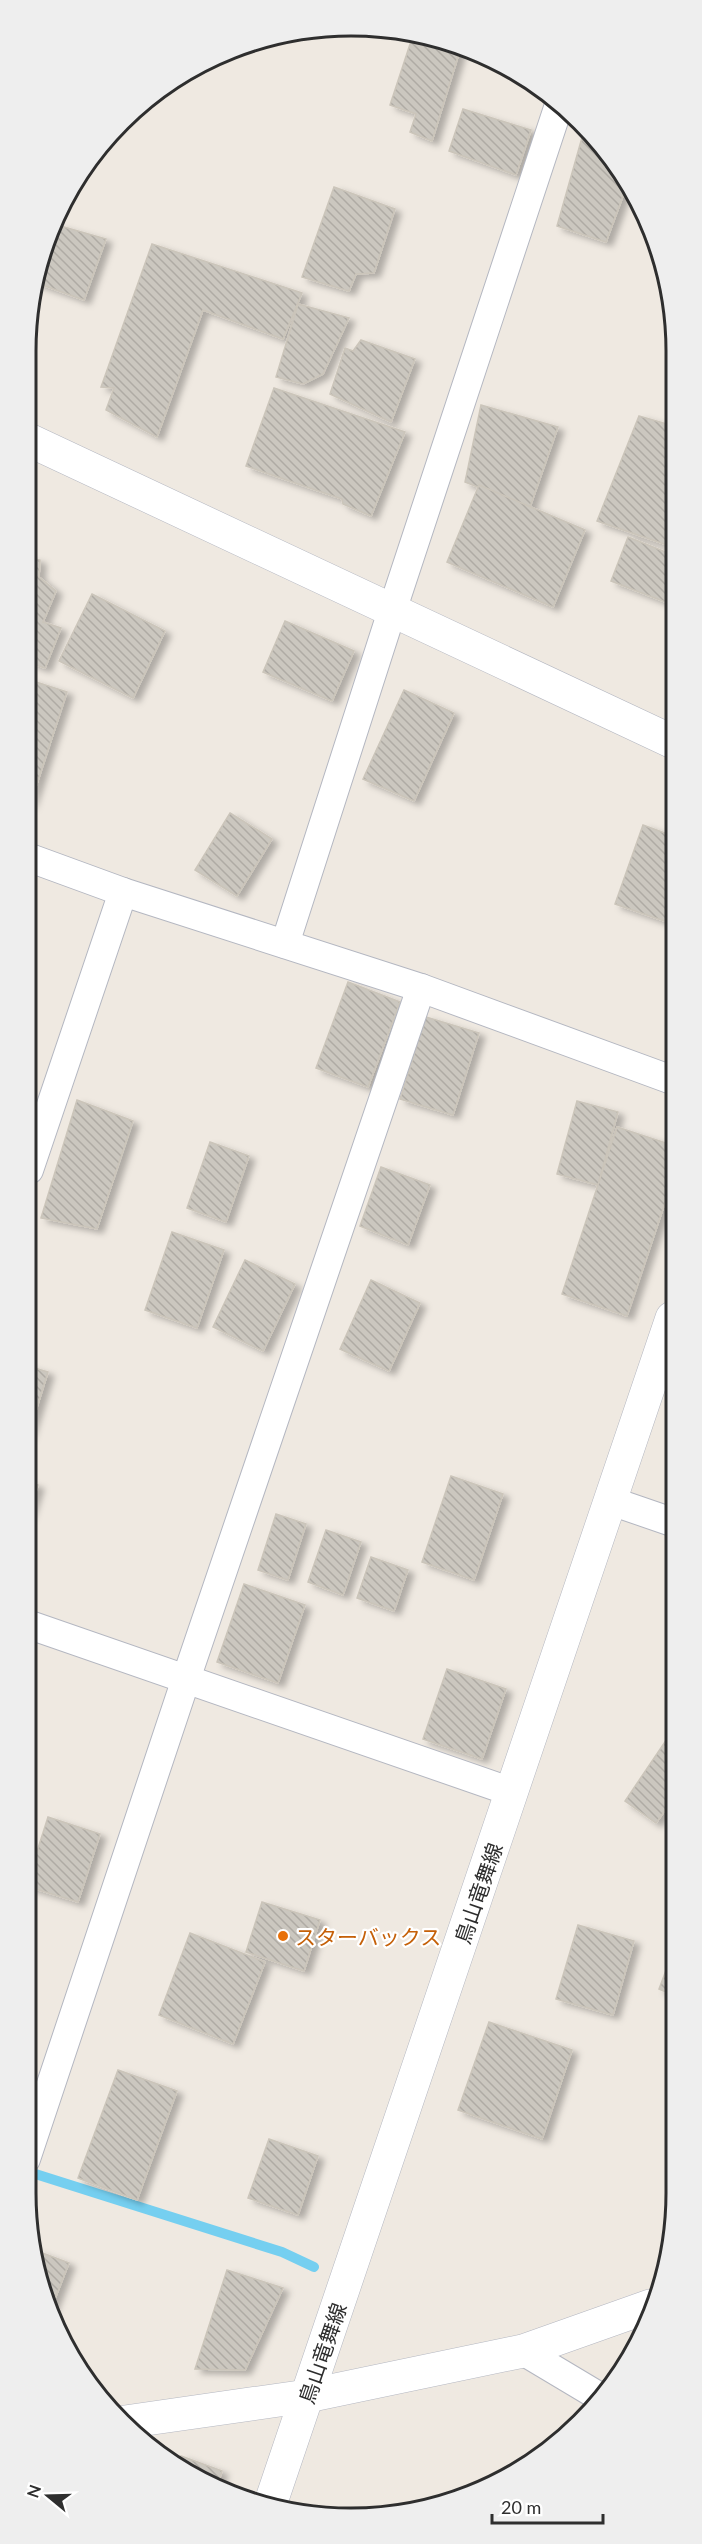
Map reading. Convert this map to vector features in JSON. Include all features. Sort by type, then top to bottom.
[{"type":"street","points":[[285,944],[392,611],[557,113]]},
{"type":"street","points":[[36,443],[666,739]]},
{"type":"street","points":[[36,860],[123,892],[421,988],[666,1078]]},
{"type":"street","points":[[36,1149],[123,892]]},
{"type":"street","points":[[36,2129],[421,988]]},
{"type":"street","name":"鳥山竜舞線","points":[[273,2498],[666,1335]]},
{"type":"street","points":[[611,1501],[666,1520]]},
{"type":"street","points":[[36,1627],[512,1792]]},
{"type":"street","points":[[133,2421],[307,2397],[524,2351],[644,2308]]},
{"type":"street","points":[[524,2351],[594,2393]]},
{"type":"building","points":[[411,42],[458,55],[432,141],[410,132],[416,114],[390,105]]},
{"type":"building","points":[[463,109],[531,130],[516,175],[449,151]]},
{"type":"building","points":[[582,137],[601,159],[624,194],[606,242],[557,226]]},
{"type":"building","points":[[334,187],[395,209],[374,273],[356,274],[349,291],[302,277]]},
{"type":"building","points":[[62,226],[106,239],[84,300],[43,285]]},
{"type":"building","points":[[152,244],[302,293],[283,339],[203,310],[157,437],[106,410],[114,388],[101,387]]},
{"type":"building","points":[[298,304],[349,318],[323,374],[303,384],[276,377]]},
{"type":"building","points":[[361,340],[415,359],[391,422],[330,394],[345,348],[353,351]]},
{"type":"building","points":[[274,388],[405,432],[371,516],[343,504],[342,499],[246,466]]},
{"type":"building","points":[[481,405],[558,427],[530,507],[465,482]]},
{"type":"building","points":[[639,416],[666,424],[666,545],[597,521]]},
{"type":"building","points":[[479,485],[585,530],[553,607],[447,562]]},
{"type":"building","points":[[628,537],[666,552],[666,602],[611,581]]},
{"type":"building","points":[[36,559],[40,560],[39,577],[56,591],[43,622],[61,628],[45,668],[36,665]]},
{"type":"building","points":[[92,594],[165,631],[133,698],[59,661]]},
{"type":"building","points":[[285,621],[354,651],[332,701],[263,672]]},
{"type":"building","points":[[36,682],[67,692],[36,787]]},
{"type":"building","points":[[404,690],[454,713],[414,801],[363,779]]},
{"type":"building","points":[[230,813],[272,839],[237,896],[195,870]]},
{"type":"building","points":[[643,825],[666,833],[666,922],[615,904]]},
{"type":"building","points":[[348,982],[400,1002],[368,1087],[316,1068]]},
{"type":"building","points":[[426,1017],[479,1033],[453,1115],[400,1099]]},
{"type":"building","points":[[77,1100],[133,1121],[97,1229],[41,1218]]},
{"type":"building","points":[[577,1101],[618,1112],[598,1185],[557,1174]]},
{"type":"building","points":[[617,1127],[666,1143],[666,1200],[627,1316],[562,1294]]},
{"type":"building","points":[[210,1142],[249,1156],[226,1222],[187,1208]]},
{"type":"building","points":[[381,1167],[430,1185],[408,1245],[360,1226]]},
{"type":"building","points":[[172,1232],[224,1250],[197,1328],[145,1310]]},
{"type":"building","points":[[245,1260],[295,1284],[263,1351],[213,1327]]},
{"type":"building","points":[[371,1280],[420,1303],[389,1371],[340,1349]]},
{"type":"building","points":[[36,1368],[48,1372],[36,1410]]},
{"type":"building","points":[[451,1476],[503,1494],[474,1580],[422,1562]]},
{"type":"building","points":[[276,1514],[306,1524],[288,1580],[258,1570]]},
{"type":"building","points":[[326,1530],[361,1542],[343,1595],[308,1582]]},
{"type":"building","points":[[371,1557],[408,1570],[394,1611],[357,1598]]},
{"type":"building","points":[[244,1584],[305,1605],[278,1683],[217,1662]]},
{"type":"building","points":[[447,1669],[506,1689],[482,1759],[423,1739]]},
{"type":"building","points":[[666,1740],[666,1809],[656,1823],[625,1801]]},
{"type":"building","points":[[48,1817],[100,1834],[78,1902],[36,1889],[36,1855]]},
{"type":"building","name":"スターバックス","points":[[262,1902],[320,1920],[304,1971],[246,1952]]},
{"type":"building","points":[[578,1925],[634,1941],[613,2015],[556,1999]]},
{"type":"building","points":[[190,1933],[265,1962],[233,2044],[159,2015]]},
{"type":"building","points":[[666,1970],[666,1992],[659,1989]]},
{"type":"building","points":[[489,2022],[572,2050],[542,2139],[458,2110]]},
{"type":"building","points":[[118,2070],[177,2091],[137,2200],[78,2178]]},
{"type":"building","points":[[269,2139],[318,2156],[298,2215],[248,2198]]},
{"type":"building","points":[[42,2253],[69,2263],[55,2299]]},
{"type":"building","points":[[227,2270],[283,2288],[245,2370],[195,2369]]},
{"type":"building","points":[[181,2456],[222,2471],[219,2479],[193,2466]]},
{"type":"waterway","points":[[36,2174],[282,2252],[314,2267]]},
{"type":"place","name":"スターバックス","points":[[283,1936]]}]
